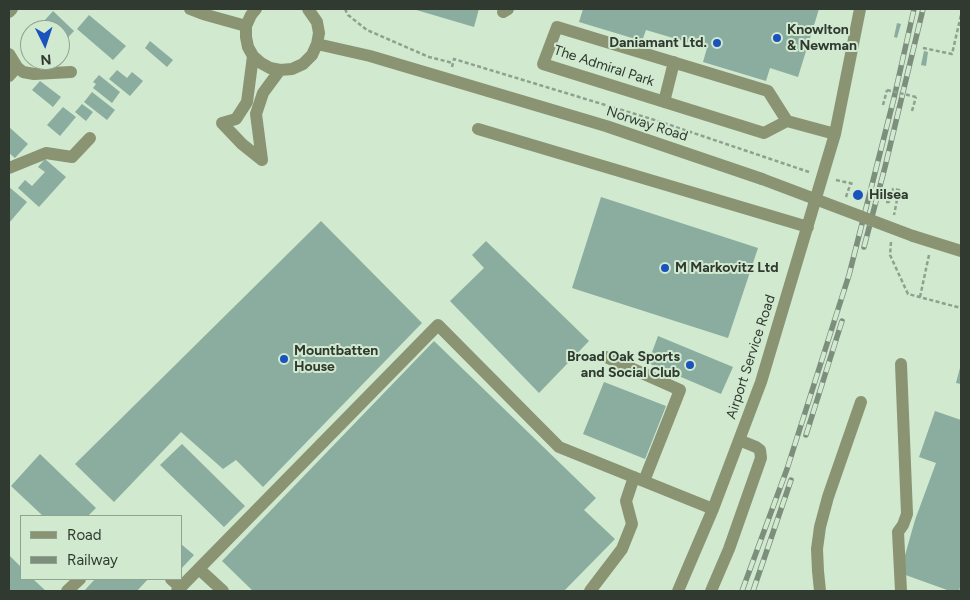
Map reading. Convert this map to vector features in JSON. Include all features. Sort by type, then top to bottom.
[{"type":"street","points":[[9,12],[12,9]]},
{"type":"street","points":[[190,9],[246,26]]},
{"type":"street","points":[[256,9],[246,26],[248,47],[253,56],[261,63],[270,68],[280,70],[292,69],[303,64],[312,55],[319,33],[317,22],[308,9]]},
{"type":"street","name":"Airport Service Road","points":[[678,591],[713,509],[761,382],[835,134],[860,9]]},
{"type":"street","name":"The Admiral Park","points":[[558,27],[768,91],[787,120],[764,133],[664,102],[543,64],[558,27]]},
{"type":"street","name":"Norway Road","points":[[317,44],[370,56],[448,81],[615,129],[762,179],[913,236],[961,251]]},
{"type":"street","points":[[9,54],[13,72],[34,74],[71,72]]},
{"type":"street","points":[[253,56],[247,102],[236,119],[222,123],[242,144],[262,160],[256,114],[263,93],[280,70]]},
{"type":"street","name":"The Admiral Park","points":[[664,102],[674,62]]},
{"type":"street","points":[[787,120],[835,134]]},
{"type":"street","points":[[478,129],[808,227]]},
{"type":"street","points":[[9,168],[46,153],[72,157],[90,138]]},
{"type":"street","points":[[179,590],[438,325],[559,447],[713,509]]},
{"type":"street","points":[[590,591],[622,549],[632,524],[626,501],[639,479],[680,390],[606,357]]},
{"type":"street","points":[[900,591],[898,532],[907,514],[901,364]]},
{"type":"street","points":[[820,591],[817,549],[820,527],[828,497],[861,402]]},
{"type":"street","points":[[711,591],[729,549],[761,458],[760,450],[739,440]]},
{"type":"street","points":[[199,569],[223,591]]},
{"type":"street","points":[[67,591],[79,580]]},
{"type":"path","points":[[345,9],[348,15],[367,30],[429,57],[453,63]]},
{"type":"path","points":[[923,48],[952,54],[961,15]]},
{"type":"path","points":[[448,81],[454,59],[649,118],[823,177]]},
{"type":"path","points":[[883,105],[887,90],[916,97],[912,111]]},
{"type":"path","points":[[886,202],[889,202],[893,189],[899,190],[894,208]]},
{"type":"path","points":[[920,297],[932,242]]},
{"type":"path","points":[[890,255],[908,294],[961,308]]},
{"type":"building","points":[[413,9],[479,9],[474,27]]},
{"type":"building","points":[[583,9],[819,9],[798,77],[770,68],[766,81],[703,62],[707,48],[646,30],[642,41],[579,22]]},
{"type":"building","points":[[53,11],[62,20],[45,20]]},
{"type":"building","points":[[89,15],[126,46],[113,60],[77,29]]},
{"type":"building","points":[[897,23],[901,24],[897,38],[894,37]]},
{"type":"building","points":[[70,27],[74,31],[70,35]]},
{"type":"building","points":[[150,41],[173,60],[167,67],[145,48]]},
{"type":"building","points":[[924,51],[928,52],[926,66],[921,65]]},
{"type":"building","points":[[117,70],[127,78],[132,72],[143,81],[130,96],[109,79]]},
{"type":"building","points":[[99,75],[120,92],[112,103],[93,88],[96,84],[93,82]]},
{"type":"building","points":[[40,81],[61,97],[53,107],[32,90]]},
{"type":"building","points":[[92,92],[115,110],[107,120],[84,102]]},
{"type":"building","points":[[82,104],[93,112],[86,121],[75,112]]},
{"type":"building","points":[[63,107],[76,117],[60,136],[47,125]]},
{"type":"building","points":[[9,127],[28,144],[15,158],[9,153]]},
{"type":"building","points":[[45,159],[66,177],[39,207],[18,188],[25,180],[32,186],[45,172],[38,167]]},
{"type":"building","points":[[9,187],[27,202],[9,223]]},
{"type":"building","name":"M Markovitz Ltd","points":[[601,197],[758,248],[728,338],[572,288]]},
{"type":"building","name":"Mountbatten House","points":[[321,221],[422,323],[263,487],[236,460],[223,469],[181,432],[114,502],[75,464]]},
{"type":"building","points":[[486,241],[589,341],[539,393],[450,301],[484,268],[472,255]]},
{"type":"building","name":"Broad Oak Sports and Social Club","points":[[658,336],[733,367],[721,394],[648,363]]},
{"type":"building","points":[[434,341],[596,498],[584,510],[615,539],[564,591],[253,591],[222,561]]},
{"type":"building","points":[[961,364],[961,384],[956,383]]},
{"type":"building","points":[[604,382],[666,406],[645,459],[583,434]]},
{"type":"building","points":[[935,411],[961,420],[961,584],[959,591],[950,591],[900,573],[915,520],[936,463],[919,457]]},
{"type":"building","points":[[182,444],[245,506],[224,527],[160,465]]},
{"type":"building","points":[[40,454],[96,508],[89,515],[42,515],[11,486]]},
{"type":"building","points":[[182,545],[194,555],[182,568]]},
{"type":"building","points":[[9,555],[20,566],[20,580],[34,580],[46,591],[9,591]]},
{"type":"building","points":[[94,580],[147,580],[137,591],[84,591]]},
{"type":"railway","points":[[742,591],[787,469],[849,275],[894,98],[914,9]]},
{"type":"railway","points":[[864,247],[923,9]]},
{"type":"railway","points":[[806,435],[842,321]]},
{"type":"railway","points":[[753,591],[791,480]]},
{"type":"place","name":"Knowlton & Newman","points":[[777,38]]},
{"type":"place","name":"Daniamant Ltd.","points":[[717,43]]},
{"type":"place","name":"Hilsea","points":[[858,195]]},
{"type":"place","name":"M Markovitz Ltd","points":[[665,268]]},
{"type":"place","name":"Mountbatten House","points":[[284,359]]},
{"type":"place","name":"Broad Oak Sports and Social Club","points":[[690,365]]}]
